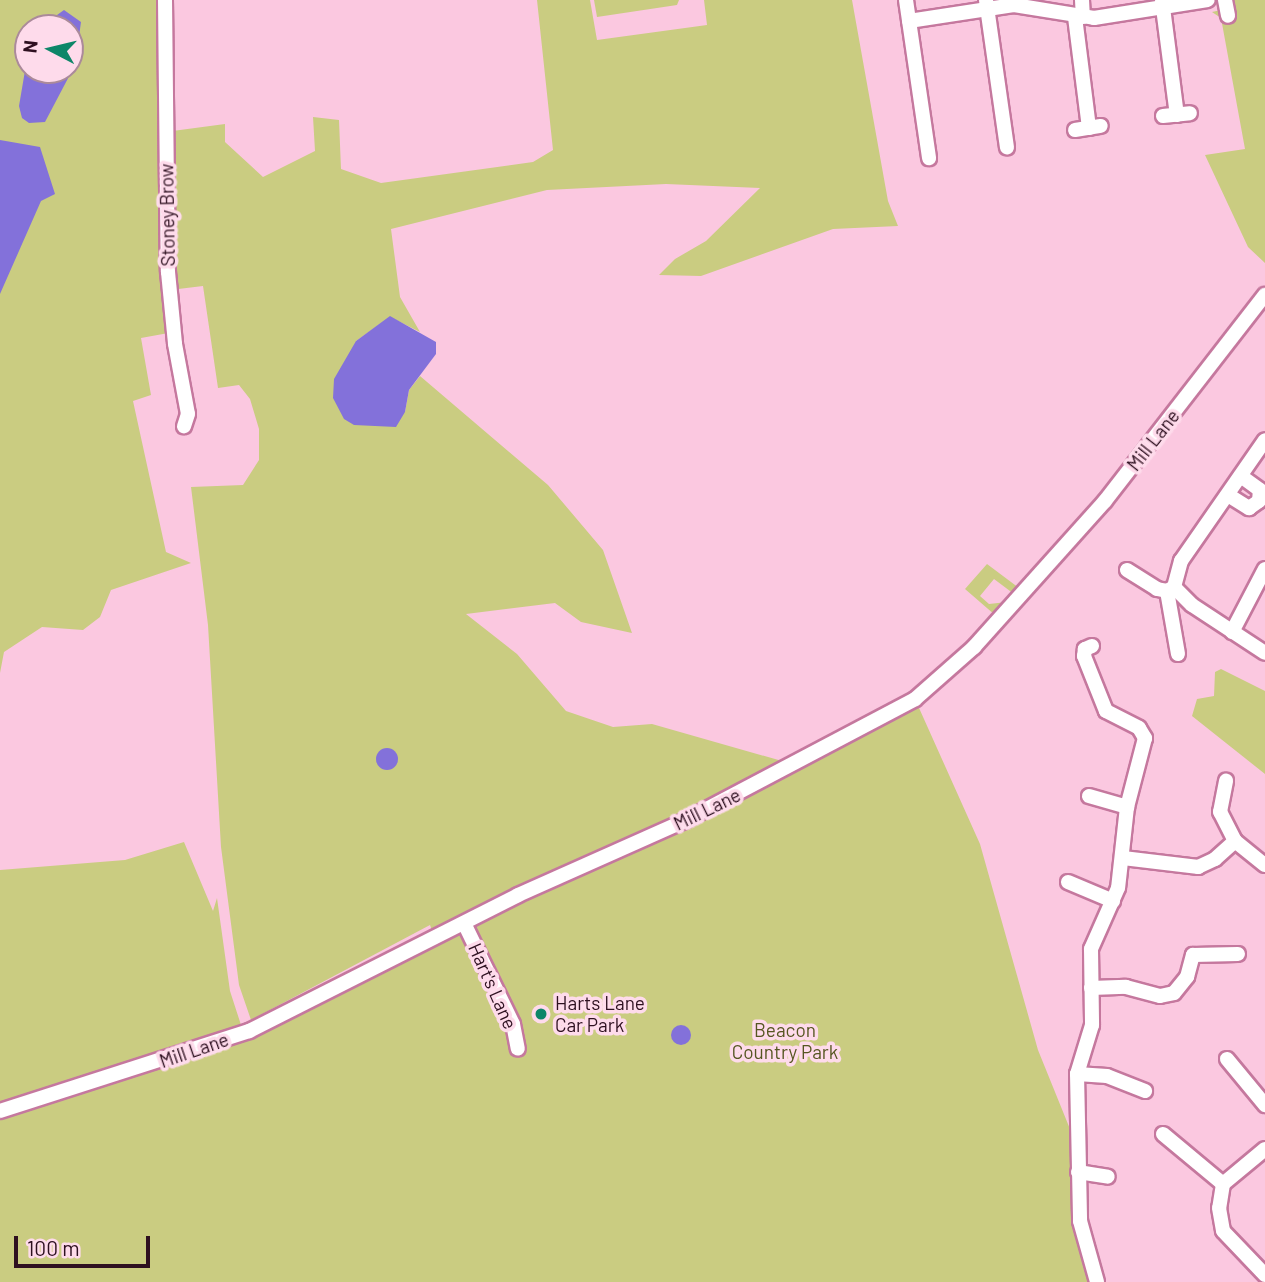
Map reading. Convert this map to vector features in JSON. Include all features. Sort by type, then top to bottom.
[{"type":"street","name":"Stoney Brow","points":[[165,0],[168,272],[175,344],[188,414],[184,426]]},
{"type":"street","points":[[906,0],[929,158]]},
{"type":"street","points":[[1082,0],[1079,17],[1088,128]]},
{"type":"street","points":[[909,21],[987,4],[1029,5],[1079,17],[1208,0]]},
{"type":"street","points":[[1225,0],[1228,16]]},
{"type":"street","points":[[987,4],[1007,148]]},
{"type":"street","points":[[1163,4],[1177,115]]},
{"type":"street","name":"Mill Lane","points":[[0,1111],[249,1031],[464,923],[684,821],[915,699],[974,647],[1105,501],[1265,295]]},
{"type":"street","points":[[1178,654],[1170,589],[1181,561],[1265,440]]},
{"type":"street","points":[[1228,495],[1249,508],[1259,501],[1260,490],[1241,476]]},
{"type":"street","points":[[1232,632],[1265,569]]},
{"type":"street","points":[[1127,570],[1170,589],[1265,653]]},
{"type":"street","points":[[1085,646],[1106,711],[1144,732],[1138,778],[1127,807],[1123,858],[1113,901],[1091,949],[1092,1025],[1077,1074],[1080,1221],[1097,1282]]},
{"type":"street","points":[[1228,778],[1220,812],[1235,841],[1265,866]]},
{"type":"street","points":[[1089,796],[1127,807]]},
{"type":"street","points":[[1123,858],[1198,867],[1235,841]]},
{"type":"street","points":[[1067,882],[1113,901]]},
{"type":"street","name":"Hart's Lane","points":[[464,923],[513,1024],[518,1049]]},
{"type":"street","points":[[1091,988],[1126,987],[1160,996],[1174,993],[1184,984],[1191,950],[1235,957]]},
{"type":"street","points":[[1226,1056],[1265,1105]]},
{"type":"street","points":[[1077,1074],[1107,1076],[1142,1085]]},
{"type":"street","points":[[1169,1133],[1189,1159],[1223,1184]]},
{"type":"street","points":[[1264,1271],[1223,1231],[1219,1208],[1223,1184],[1265,1149]]},
{"type":"street","points":[[1078,1172],[1110,1178]]},
{"type":"green space","points":[[0,0],[165,0],[165,132],[225,124],[225,142],[263,177],[315,151],[313,117],[339,120],[341,169],[381,183],[533,162],[553,150],[537,0],[590,0],[597,40],[707,25],[704,0],[852,0],[888,201],[898,226],[833,229],[701,276],[659,275],[675,259],[706,241],[760,188],[666,184],[547,190],[391,229],[400,297],[420,332],[390,317],[356,341],[405,412],[409,390],[420,376],[548,485],[603,550],[632,633],[581,622],[555,603],[466,614],[517,654],[566,711],[613,727],[652,724],[782,761],[681,816],[433,933],[430,925],[251,1020],[239,985],[221,847],[208,625],[191,487],[243,485],[259,460],[259,429],[250,399],[239,385],[218,388],[203,286],[170,290],[174,332],[141,338],[151,395],[133,401],[166,552],[191,563],[111,590],[100,617],[83,630],[42,627],[4,652],[0,673]]},
{"type":"green space","points":[[594,0],[679,0],[677,5],[597,17]]},
{"type":"green space","points":[[1230,0],[1265,0],[1265,263],[1248,247],[1205,155],[1245,149],[1221,18],[1212,12],[1221,10]]},
{"type":"green space","points":[[987,564],[1019,588],[1014,594],[994,579],[980,596],[989,604],[1007,602],[995,615],[965,589]]},
{"type":"green space","points":[[1221,669],[1265,691],[1265,774],[1192,716],[1197,699],[1214,696],[1215,672]]},
{"type":"green space","name":"Beacon Country Park","points":[[915,699],[980,844],[1038,1050],[1072,1134],[1077,1189],[1097,1282],[0,1282],[0,1111],[249,1031]]},
{"type":"green space","points":[[184,842],[213,911],[217,898],[230,991],[241,1025],[0,1103],[0,870],[125,860]]},
{"type":"shaded area","points":[[23,84],[65,84],[45,122],[29,123],[22,118],[19,106]]},
{"type":"shaded area","points":[[0,140],[40,147],[55,194],[41,201],[0,294]]},
{"type":"shaded area","points":[[390,316],[436,342],[436,354],[409,390],[405,412],[396,427],[354,425],[344,419],[333,398],[334,379],[356,341]]},
{"type":"shaded area","points":[[387,748],[395,751],[398,759],[395,767],[387,770],[379,767],[376,759],[379,751]]},
{"type":"shaded area","points":[[681,1025],[688,1028],[691,1035],[688,1042],[681,1045],[674,1042],[671,1035],[674,1028]]},
{"type":"place","name":"Harts Lane Car Park","points":[[541,1014]]}]
